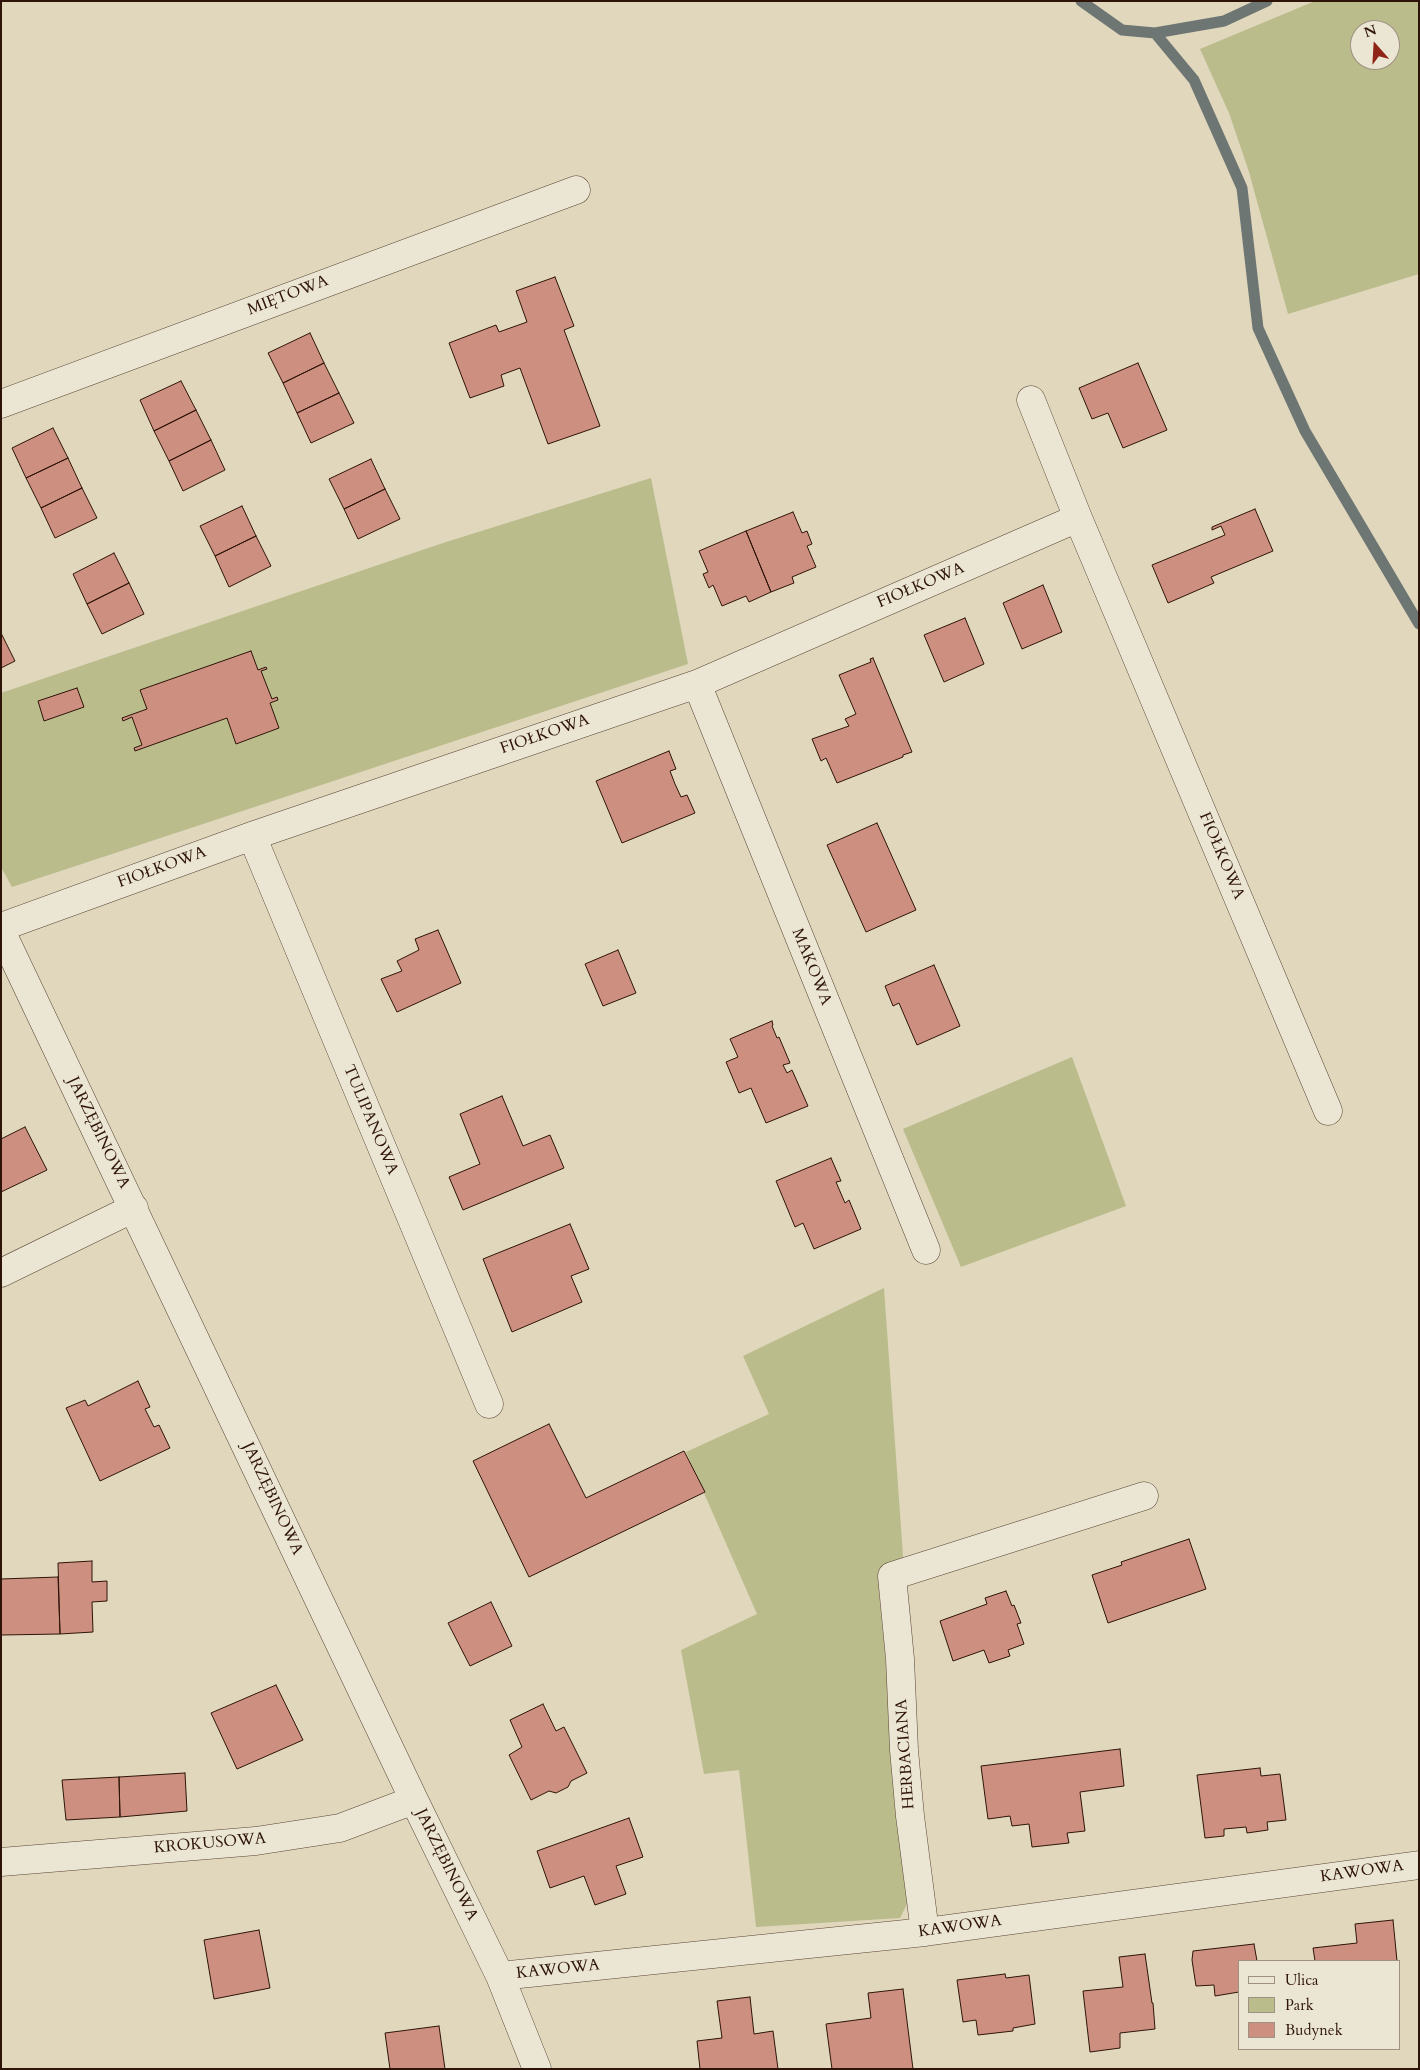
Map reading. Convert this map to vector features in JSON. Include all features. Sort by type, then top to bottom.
[{"type":"street","name":"MIĘTOWA","points":[[1,404],[576,190]]},
{"type":"street","name":"FIOŁKOWA","points":[[1031,400],[1078,518],[1328,1111]]},
{"type":"street","name":"FIOŁKOWA","points":[[1,927],[252,836],[697,684],[1078,518]]},
{"type":"street","name":"MAKOWA","points":[[697,684],[926,1250]]},
{"type":"street","name":"TULIPANOWA","points":[[252,836],[489,1404]]},
{"type":"street","name":"JARZĘBINOWA","points":[[1,931],[414,1800],[500,1976],[537,2069]]},
{"type":"street","points":[[1,1274],[134,1208]]},
{"type":"street","name":"HERBACIANA","points":[[925,1932],[909,1806],[904,1750],[900,1659],[892,1576],[1144,1496]]},
{"type":"street","name":"KROKUSOWA","points":[[1,1862],[256,1841],[340,1828],[414,1800]]},
{"type":"street","name":"KAWOWA","points":[[500,1976],[925,1932],[1419,1865]]},
{"type":"green space","points":[[1315,1],[1419,1],[1419,274],[1288,314],[1249,172],[1229,113],[1200,49]]},
{"type":"green space","points":[[651,478],[688,664],[12,887],[1,867],[1,693],[443,543]]},
{"type":"green space","points":[[1072,1057],[1126,1206],[961,1267],[903,1129]]},
{"type":"green space","points":[[884,1288],[905,1584],[879,1592],[909,1900],[900,1918],[756,1927],[739,1770],[704,1774],[681,1650],[757,1614],[686,1452],[769,1414],[743,1356]]},
{"type":"building","points":[[555,277],[574,326],[564,330],[600,426],[548,444],[520,368],[501,375],[504,386],[470,398],[449,343],[496,325],[499,332],[527,322],[516,291]]},
{"type":"building","points":[[310,333],[324,363],[283,383],[268,353]]},
{"type":"building","points":[[324,363],[339,393],[297,413],[283,383]]},
{"type":"building","points":[[1138,363],[1167,430],[1123,448],[1108,413],[1092,419],[1079,388]]},
{"type":"building","points":[[181,381],[196,410],[154,431],[140,400]]},
{"type":"building","points":[[339,393],[354,423],[311,443],[297,413]]},
{"type":"building","points":[[196,410],[211,440],[169,461],[154,431]]},
{"type":"building","points":[[53,428],[68,458],[26,478],[12,448]]},
{"type":"building","points":[[211,440],[225,470],[183,491],[169,461]]},
{"type":"building","points":[[68,458],[82,488],[41,508],[26,478]]},
{"type":"building","points":[[371,459],[385,489],[344,509],[329,479]]},
{"type":"building","points":[[82,488],[97,518],[55,538],[41,508]]},
{"type":"building","points":[[385,489],[400,519],[358,539],[344,509]]},
{"type":"building","points":[[242,506],[256,536],[215,556],[200,526]]},
{"type":"building","points":[[1255,509],[1273,551],[1211,577],[1214,583],[1168,603],[1152,565],[1225,535],[1221,526],[1212,530],[1212,527]]},
{"type":"building","points":[[793,512],[802,533],[807,531],[812,544],[807,546],[816,567],[792,577],[794,583],[771,592],[746,531]]},
{"type":"building","points":[[746,531],[771,592],[749,602],[746,596],[722,606],[713,585],[709,588],[703,574],[708,572],[699,551]]},
{"type":"building","points":[[256,536],[271,566],[229,587],[215,556]]},
{"type":"building","points":[[114,553],[129,583],[87,604],[73,574]]},
{"type":"building","points":[[129,583],[144,614],[102,634],[87,604]]},
{"type":"building","points":[[1043,585],[1062,632],[1022,649],[1003,603]]},
{"type":"building","points":[[965,618],[984,664],[944,682],[924,635]]},
{"type":"building","points":[[1,633],[15,661],[1,668]]},
{"type":"building","points":[[251,651],[258,670],[266,667],[267,669],[261,671],[272,699],[277,697],[278,700],[270,703],[279,728],[236,744],[227,718],[135,751],[134,748],[142,745],[132,717],[123,721],[122,718],[147,709],[140,690]]},
{"type":"building","points":[[873,658],[912,752],[837,783],[826,758],[821,761],[812,739],[849,726],[845,719],[856,714],[839,675],[871,662],[870,659]]},
{"type":"building","points":[[77,688],[84,707],[44,721],[38,701]]},
{"type":"building","points":[[669,751],[676,769],[670,771],[675,784],[681,797],[687,795],[695,813],[622,843],[596,781]]},
{"type":"building","points":[[877,823],[916,910],[866,932],[827,845]]},
{"type":"building","points":[[438,930],[461,983],[397,1012],[381,979],[402,971],[397,961],[419,950],[415,939]]},
{"type":"building","points":[[618,950],[636,993],[603,1006],[585,964]]},
{"type":"building","points":[[934,965],[960,1026],[917,1045],[899,1003],[893,1006],[885,986]]},
{"type":"building","points":[[772,1021],[777,1038],[779,1037],[790,1063],[783,1065],[787,1073],[792,1070],[808,1106],[766,1123],[751,1088],[739,1093],[726,1062],[738,1057],[730,1039]]},
{"type":"building","points":[[502,1096],[523,1146],[550,1135],[564,1168],[463,1210],[449,1177],[480,1164],[460,1114]]},
{"type":"building","points":[[25,1127],[47,1170],[1,1192],[1,1139]]},
{"type":"building","points":[[831,1158],[841,1181],[836,1182],[845,1203],[849,1200],[861,1229],[814,1249],[803,1223],[795,1227],[776,1181]]},
{"type":"building","points":[[570,1224],[589,1269],[571,1276],[582,1302],[512,1332],[483,1259]]},
{"type":"building","points":[[138,1381],[150,1407],[145,1409],[154,1427],[159,1425],[170,1448],[100,1481],[66,1408],[85,1400],[88,1406]]},
{"type":"building","points":[[549,1424],[586,1498],[684,1451],[705,1492],[529,1577],[473,1461]]},
{"type":"building","points":[[1189,1539],[1206,1589],[1108,1623],[1092,1575],[1122,1565],[1121,1562]]},
{"type":"building","points":[[92,1561],[92,1582],[107,1581],[107,1601],[92,1602],[93,1632],[60,1634],[58,1563]]},
{"type":"building","points":[[58,1577],[60,1634],[1,1635],[1,1579]]},
{"type":"building","points":[[1006,1591],[1021,1623],[1017,1624],[1024,1644],[1008,1650],[1010,1656],[989,1663],[984,1650],[953,1661],[940,1621],[987,1604],[985,1598]]},
{"type":"building","points":[[491,1602],[512,1646],[470,1666],[448,1623]]},
{"type":"building","points":[[276,1685],[303,1740],[237,1769],[211,1713]]},
{"type":"building","points":[[543,1704],[556,1731],[564,1727],[587,1773],[571,1781],[568,1787],[556,1793],[549,1791],[531,1800],[509,1755],[522,1747],[510,1720]]},
{"type":"building","points":[[1120,1749],[1124,1786],[1080,1792],[1085,1831],[1067,1833],[1069,1843],[1032,1847],[1029,1824],[1012,1826],[1010,1816],[988,1819],[981,1766]]},
{"type":"building","points":[[1260,1768],[1261,1776],[1280,1774],[1286,1820],[1267,1822],[1268,1830],[1247,1833],[1246,1827],[1224,1829],[1224,1836],[1205,1838],[1197,1775]]},
{"type":"building","points":[[185,1773],[187,1811],[120,1817],[119,1777]]},
{"type":"building","points":[[119,1777],[120,1817],[66,1820],[62,1780]]},
{"type":"building","points":[[629,1818],[643,1857],[616,1866],[626,1894],[595,1905],[584,1876],[550,1888],[537,1851]]},
{"type":"building","points":[[1393,1920],[1397,1960],[1315,1960],[1313,1948],[1357,1943],[1355,1924]]},
{"type":"building","points":[[259,1930],[270,1988],[214,1999],[204,1940]]},
{"type":"building","points":[[1254,1944],[1257,1960],[1238,1960],[1238,1992],[1215,1996],[1214,1985],[1196,1986],[1192,1960],[1193,1951]]},
{"type":"building","points":[[1145,1954],[1155,2029],[1120,2033],[1120,2048],[1090,2052],[1083,1991],[1123,1987],[1119,1957]]},
{"type":"building","points":[[1005,1974],[1006,1978],[1029,1975],[1035,2024],[1013,2028],[1013,2031],[978,2035],[976,2020],[963,2022],[957,1980]]},
{"type":"building","points":[[903,1989],[913,2069],[832,2069],[826,2024],[871,2018],[868,1993]]},
{"type":"building","points":[[750,1997],[754,2034],[773,2031],[778,2069],[700,2069],[697,2041],[722,2038],[717,2001]]},
{"type":"building","points":[[439,2026],[445,2069],[390,2069],[385,2033]]},
{"type":"waterway","points":[[1081,1],[1122,30],[1155,33],[1224,21],[1267,1]]},
{"type":"waterway","points":[[1155,33],[1194,80],[1242,188],[1258,328],[1305,431],[1419,624]]}]
